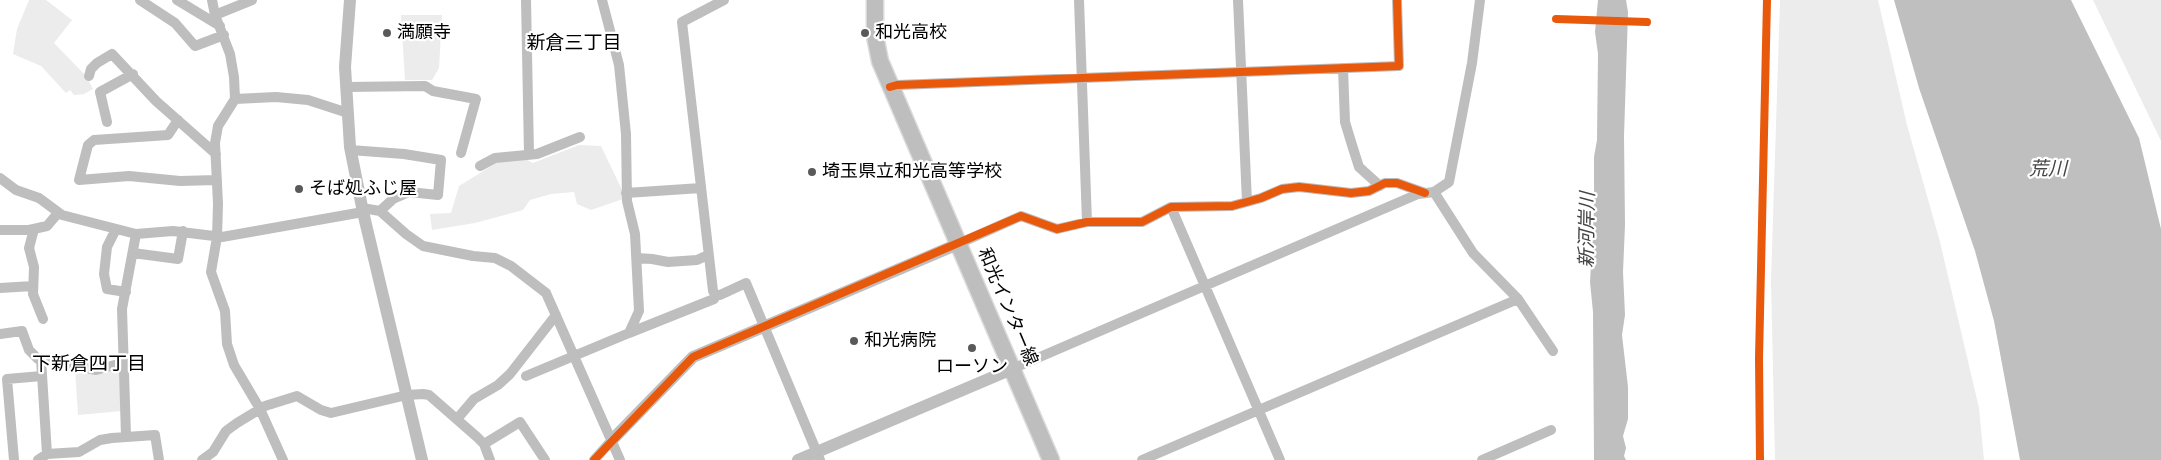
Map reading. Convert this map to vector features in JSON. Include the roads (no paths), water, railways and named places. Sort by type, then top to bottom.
[{"type":"main road","name":"和光インター線","points":[[875,0],[876,44],[890,87],[1051,460]]},
{"type":"street","points":[[140,0],[175,23],[195,46],[222,30]]},
{"type":"street","points":[[177,0],[222,30]]},
{"type":"street","points":[[212,0],[215,15],[232,62],[235,99],[218,126],[216,154],[217,237],[211,272],[225,311],[227,344],[234,365],[260,409],[283,460]]},
{"type":"street","points":[[215,15],[252,0]]},
{"type":"street","points":[[350,0],[345,66],[350,150],[362,210],[422,460]]},
{"type":"street","points":[[526,0],[529,154]]},
{"type":"street","points":[[602,0],[619,65],[626,134],[626,193],[635,234],[637,258],[639,307],[629,333]]},
{"type":"street","points":[[716,295],[713,291],[708,256],[682,22],[724,0]]},
{"type":"street","points":[[1079,0],[1087,222]]},
{"type":"street","points":[[1238,0],[1247,202]]},
{"type":"street","points":[[890,87],[897,85],[1399,66],[1397,0]]},
{"type":"street","points":[[798,460],[819,456],[1012,369],[1205,286],[1430,193],[1449,182],[1472,63],[1480,0]]},
{"type":"street","points":[[89,76],[91,69],[97,63],[112,54],[156,101],[216,154]]},
{"type":"street","points":[[1343,68],[1345,122],[1352,145],[1359,167],[1380,186]]},
{"type":"street","points":[[106,122],[100,92],[132,74]]},
{"type":"street","points":[[346,87],[425,86],[433,92],[476,99],[462,153]]},
{"type":"street","points":[[235,99],[276,97],[308,100],[348,113]]},
{"type":"street","points":[[178,120],[168,135],[94,140],[88,145],[79,180],[129,176],[180,181],[217,180]]},
{"type":"street","points":[[480,166],[495,158],[537,154],[580,137]]},
{"type":"street","points":[[350,150],[404,154],[441,160],[438,195],[409,192],[393,199],[380,211]]},
{"type":"street","points":[[0,178],[16,190],[39,198],[58,213],[136,234],[183,231],[217,237],[292,226],[362,210],[380,211],[423,246],[472,256],[495,258],[511,266],[546,294],[620,460]]},
{"type":"street","points":[[594,460],[693,357],[1021,216],[1057,229],[1087,222],[1142,222],[1171,207],[1232,206],[1282,189],[1300,187],[1350,194],[1369,191],[1384,183],[1397,184],[1430,193],[1473,253],[1518,299],[1554,351]]},
{"type":"street","points":[[626,193],[701,188]]},
{"type":"street","points":[[1171,207],[1280,460]]},
{"type":"street","points":[[0,230],[34,229],[47,226],[58,213]]},
{"type":"street","points":[[34,229],[29,248],[34,267],[33,294],[43,319]]},
{"type":"street","points":[[116,229],[107,247],[104,274],[108,289],[126,292]]},
{"type":"street","points":[[133,253],[178,259],[183,231]]},
{"type":"street","points":[[126,436],[122,363],[122,309],[136,234]]},
{"type":"street","points":[[637,258],[652,258],[668,262],[697,260],[708,256]]},
{"type":"street","points":[[526,376],[714,299],[716,295],[746,283],[819,456]]},
{"type":"street","points":[[0,288],[33,286]]},
{"type":"street","points":[[1142,460],[1518,299]]},
{"type":"street","points":[[457,419],[474,399],[503,381],[556,316]]},
{"type":"street","points":[[0,334],[22,331],[29,350],[41,359],[96,370],[122,363]]},
{"type":"street","points":[[41,359],[42,457],[79,452],[100,440],[126,436],[155,435],[160,460]]},
{"type":"street","points":[[14,460],[7,379],[42,376]]},
{"type":"street","points":[[202,460],[214,452],[226,431],[260,409],[297,396],[320,410],[331,413],[406,395],[429,395],[484,444],[490,460]]},
{"type":"street","points":[[484,444],[520,422],[545,460]]},
{"type":"street","points":[[1482,460],[1551,430]]},
{"type":"water","points":[[1598,0],[1626,0],[1628,12],[1624,136],[1625,225],[1623,272],[1625,315],[1622,335],[1628,387],[1628,419],[1623,436],[1626,460],[1594,460],[1593,312],[1590,282],[1594,210],[1594,157],[1597,140],[1598,54],[1595,32]]},
{"type":"water","name":"荒川","points":[[1894,0],[2071,0],[2139,138],[2161,229],[2161,460],[2020,460],[1994,321],[1975,251],[1919,88]]},
{"type":"place","name":"満願寺","points":[[387,33]]},
{"type":"place","name":"和光高校","points":[[865,33]]},
{"type":"place","name":"埼玉県立和光高等学校","points":[[812,172]]},
{"type":"place","name":"そば処ふじ屋","points":[[299,189]]},
{"type":"place","name":"和光病院","points":[[854,341]]},
{"type":"place","name":"ローソン","points":[[972,348]]},
{"type":"district","name":"新倉三丁目","points":[[574,44]]},
{"type":"district","name":"下新倉四丁目","points":[[89,365]]},
{"type":"water label","name":"新河岸川","points":[[1588,230]]}]
